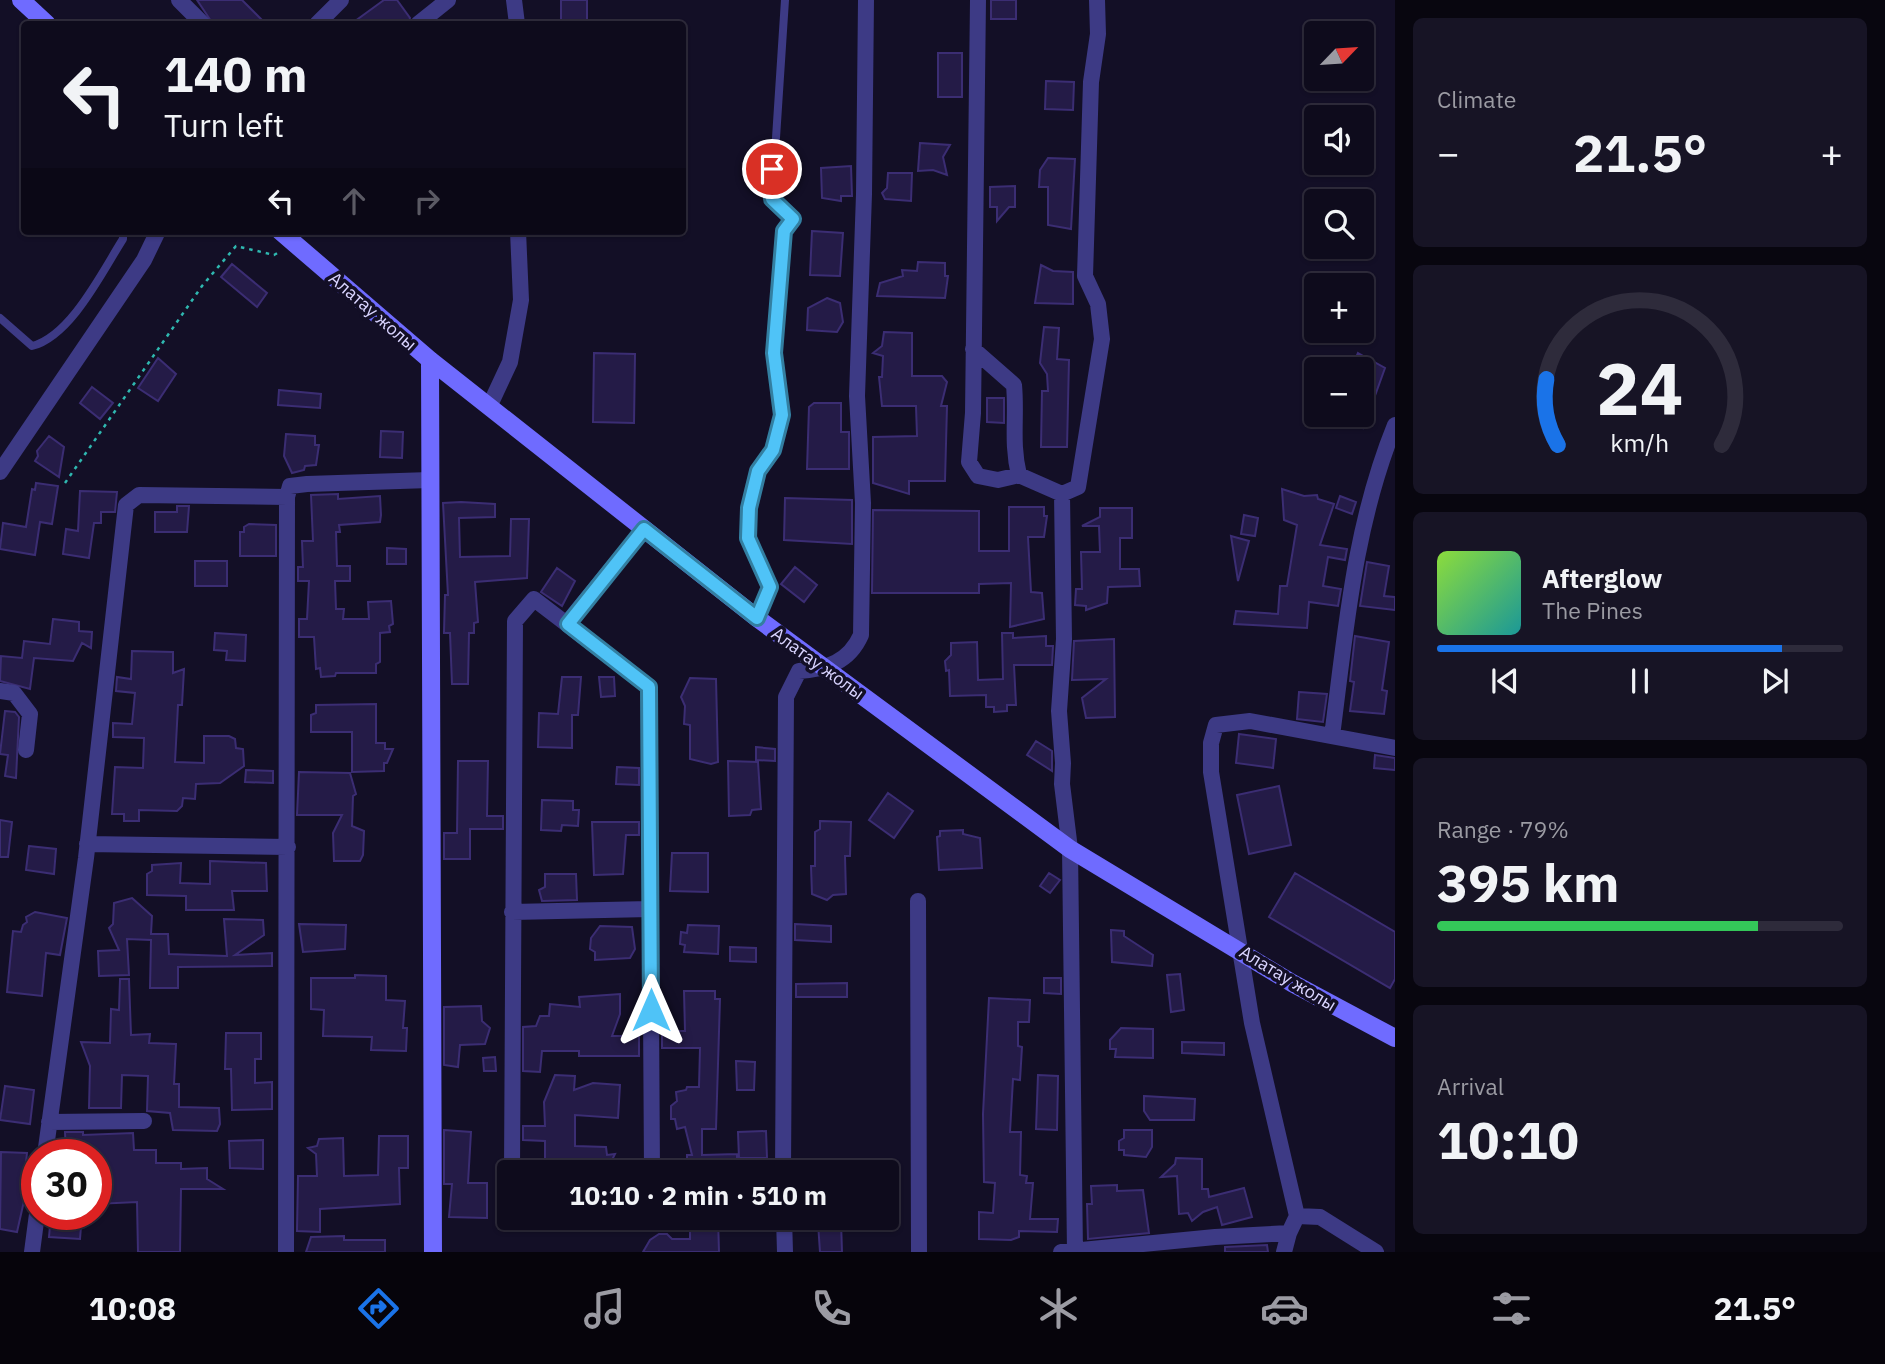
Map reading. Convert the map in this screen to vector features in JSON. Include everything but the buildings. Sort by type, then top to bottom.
[{"type":"main road","points":[[20,0],[44,21]]},
{"type":"main road","name":"Алатау жолы","points":[[286,236],[430,360],[757,618],[1070,849],[1239,948],[1292,983],[1395,1038]]},
{"type":"main road","points":[[430,360],[433,1252]]},
{"type":"street","points":[[179,0],[200,21]]},
{"type":"street","points":[[320,21],[341,0]]},
{"type":"street","points":[[422,21],[448,0]]},
{"type":"street","points":[[514,0],[517,21]]},
{"type":"street","points":[[783,1160],[786,697],[799,671],[827,669],[854,650],[861,635],[863,502],[857,396],[866,0]]},
{"type":"street","points":[[978,0],[969,462],[978,476],[998,480],[1019,475],[1062,494],[1078,487],[1102,339],[1098,304],[1085,276],[1091,82],[1098,34],[1097,0]]},
{"type":"street","points":[[0,472],[144,260],[157,235]]},
{"type":"street","points":[[489,407],[510,362],[520,300],[518,235]]},
{"type":"street","points":[[973,349],[1014,385],[1016,404],[1012,431],[1019,475]]},
{"type":"street","points":[[1332,736],[1356,551],[1375,474],[1395,425]]},
{"type":"street","points":[[286,1252],[287,498],[290,486],[430,480]]},
{"type":"street","points":[[1062,494],[1064,639],[1059,711],[1062,784],[1070,849],[1070,1252],[1215,1237],[1289,1233]]},
{"type":"street","points":[[47,1139],[87,844],[126,505],[139,495],[287,498]]},
{"type":"street","points":[[568,624],[644,529]]},
{"type":"street","points":[[512,1160],[515,621],[534,599],[649,687],[652,1160]]},
{"type":"street","points":[[0,691],[14,693],[30,714],[26,750]]},
{"type":"street","points":[[1284,1252],[1297,1216],[1252,1023],[1211,772],[1211,743],[1216,725],[1250,721],[1395,748]]},
{"type":"street","points":[[87,844],[288,847]]},
{"type":"street","points":[[918,901],[919,1252]]},
{"type":"street","points":[[512,912],[650,909]]},
{"type":"street","points":[[49,1122],[144,1121]]},
{"type":"street","points":[[1297,1216],[1320,1217],[1376,1252]]},
{"type":"street","points":[[32,1252],[35,1230]]},
{"type":"street","points":[[784,1230],[785,1252]]},
{"type":"lane","points":[[757,618],[770,587],[748,538],[749,508],[758,471],[773,450],[782,415],[774,353],[784,231],[793,219],[772,199],[785,0]]},
{"type":"lane","points":[[0,317],[32,346],[46,342],[83,303],[123,235]]},
{"type":"path","points":[[65,483],[202,286],[236,247],[274,256],[286,236]]},
{"type":"route","points":[[651,1010],[649,687],[568,624],[644,529],[757,618],[770,587],[748,538],[749,508],[758,471],[773,450],[782,415],[774,353],[784,231],[793,219],[772,199],[772,169]]}]
